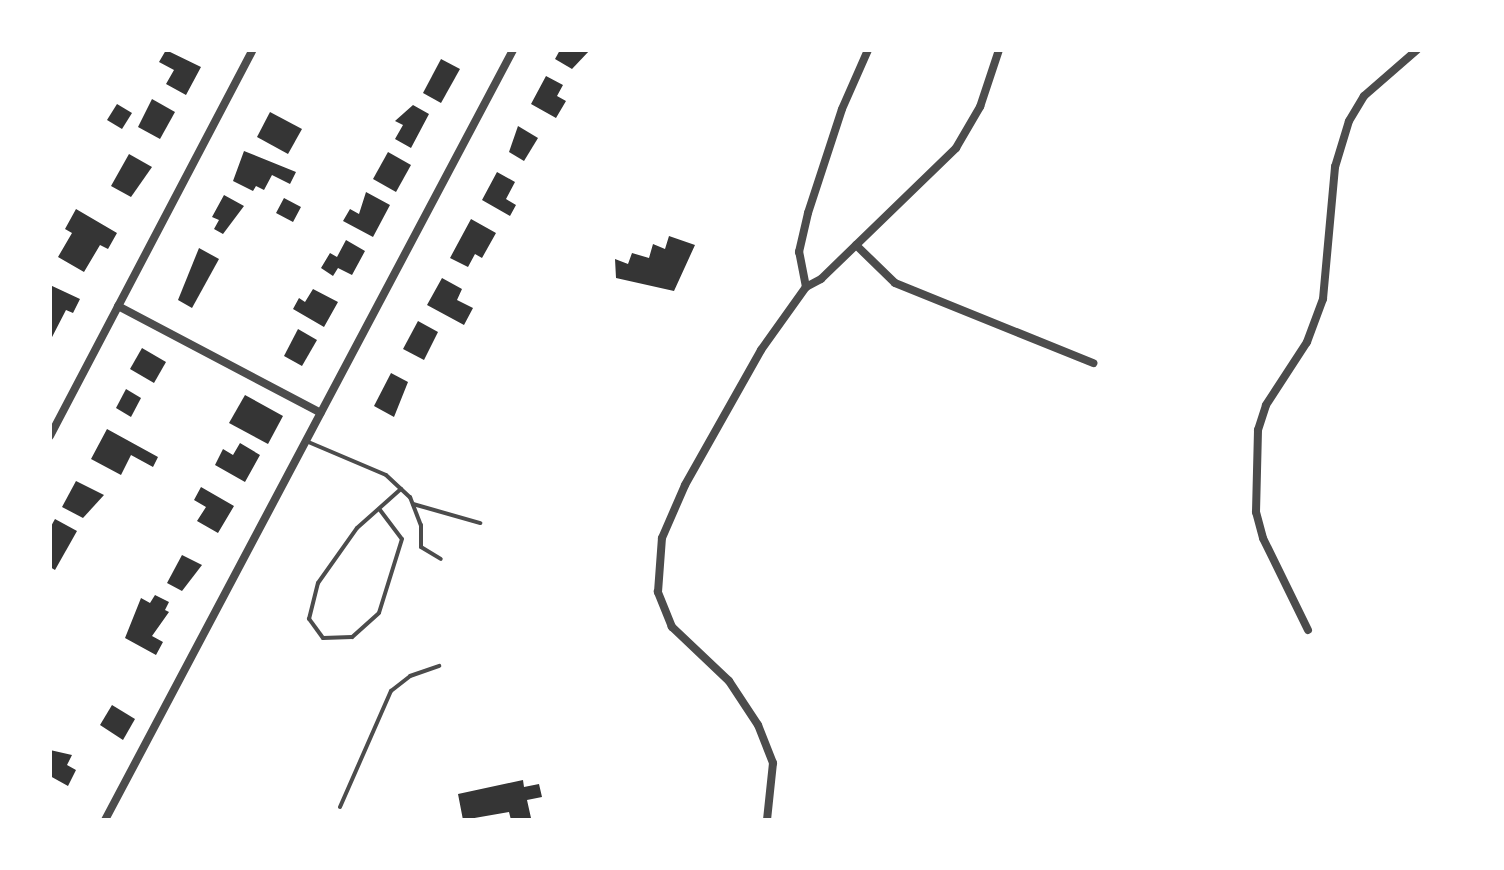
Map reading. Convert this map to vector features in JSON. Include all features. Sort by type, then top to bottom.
[{"type":"street","points":[[50,436],[253,50]]},
{"type":"street","points":[[105,820],[513,50]]},
{"type":"street","points":[[806,287],[799,252],[808,213],[842,109],[868,50]]},
{"type":"street","points":[[767,820],[773,763],[758,725],[729,681],[672,627],[658,592],[662,538],[685,485],[761,350],[806,287],[856,245],[956,148],[980,107],[999,50]]},
{"type":"street","points":[[1308,630],[1259,525],[1253,484],[1258,430],[1266,405],[1307,342],[1323,299],[1335,167],[1349,121],[1364,96],[1417,50]]},
{"type":"street","points":[[856,245],[895,283],[1093,363]]},
{"type":"street","points":[[118,306],[321,413]]},
{"type":"lane","points":[[306,441],[369,463],[401,489],[413,504],[421,547],[441,559]]},
{"type":"lane","points":[[380,510],[402,539],[379,613],[352,637],[323,638],[309,619],[310,600],[337,552],[401,489]]},
{"type":"lane","points":[[413,504],[480,523]]},
{"type":"lane","points":[[340,807],[391,691],[410,676],[439,666]]},
{"type":"building","points":[[166,50],[201,67],[186,95],[166,84],[174,70],[159,62]]},
{"type":"building","points":[[560,50],[590,50],[572,69],[555,59]]},
{"type":"building","points":[[441,59],[460,69],[441,103],[423,93]]},
{"type":"building","points":[[546,76],[563,85],[557,96],[566,101],[556,118],[531,104]]},
{"type":"building","points":[[152,99],[175,112],[160,139],[138,127]]},
{"type":"building","points":[[117,104],[132,113],[122,129],[107,120]]},
{"type":"building","points":[[413,105],[429,114],[411,148],[395,139],[403,125],[395,121]]},
{"type":"building","points":[[270,112],[302,129],[288,154],[257,137]]},
{"type":"building","points":[[518,126],[538,138],[524,161],[509,152]]},
{"type":"building","points":[[244,151],[296,172],[290,184],[272,175],[264,190],[256,186],[253,191],[233,181]]},
{"type":"building","points":[[388,152],[411,165],[396,192],[373,179]]},
{"type":"building","points":[[129,154],[152,167],[131,197],[111,186]]},
{"type":"building","points":[[497,172],[515,182],[506,199],[516,205],[510,216],[482,200]]},
{"type":"building","points":[[366,192],[390,205],[373,237],[343,221],[350,209],[359,214]]},
{"type":"building","points":[[224,195],[244,206],[223,234],[214,229],[219,220],[212,217]]},
{"type":"building","points":[[284,198],[301,207],[293,222],[276,213]]},
{"type":"building","points":[[76,209],[117,233],[108,249],[100,245],[84,272],[58,257],[72,233],[65,229]]},
{"type":"building","points":[[471,219],[496,233],[482,258],[475,254],[468,267],[450,258]]},
{"type":"building","points":[[669,236],[695,245],[674,291],[616,278],[615,259],[628,264],[632,253],[649,258],[653,244],[665,249]]},
{"type":"building","points":[[346,240],[365,251],[352,275],[338,268],[333,276],[321,268],[330,253],[337,257]]},
{"type":"building","points":[[199,248],[219,259],[192,308],[178,300]]},
{"type":"building","points":[[442,278],[462,289],[457,300],[473,308],[464,325],[427,305]]},
{"type":"building","points":[[50,285],[80,299],[73,313],[66,310],[50,341]]},
{"type":"building","points":[[313,289],[338,302],[324,327],[293,309],[299,298],[305,302]]},
{"type":"building","points":[[418,321],[438,332],[424,360],[403,349]]},
{"type":"building","points":[[298,329],[317,340],[302,366],[284,356]]},
{"type":"building","points":[[142,348],[166,362],[154,383],[130,369]]},
{"type":"building","points":[[391,373],[408,382],[394,417],[374,406]]},
{"type":"building","points":[[126,389],[141,398],[131,417],[116,408]]},
{"type":"building","points":[[245,395],[283,416],[268,444],[229,423]]},
{"type":"building","points":[[107,429],[158,457],[153,467],[131,455],[121,475],[91,459]]},
{"type":"building","points":[[240,443],[260,455],[245,482],[215,465],[223,449],[233,455]]},
{"type":"building","points":[[76,481],[104,495],[83,518],[62,507]]},
{"type":"building","points":[[201,487],[234,506],[218,533],[197,521],[206,507],[194,500]]},
{"type":"building","points":[[55,519],[77,531],[55,570],[50,567],[50,528]]},
{"type":"building","points":[[182,555],[202,565],[182,591],[167,583]]},
{"type":"building","points":[[155,595],[169,602],[165,610],[169,612],[152,636],[163,642],[156,655],[125,638],[141,598],[150,603]]},
{"type":"building","points":[[112,705],[135,719],[123,740],[100,725]]},
{"type":"building","points":[[50,750],[72,755],[67,765],[76,770],[68,786],[50,776]]},
{"type":"building","points":[[523,780],[524,787],[539,784],[542,797],[527,800],[531,818],[511,820],[509,812],[463,820],[458,794]]}]
